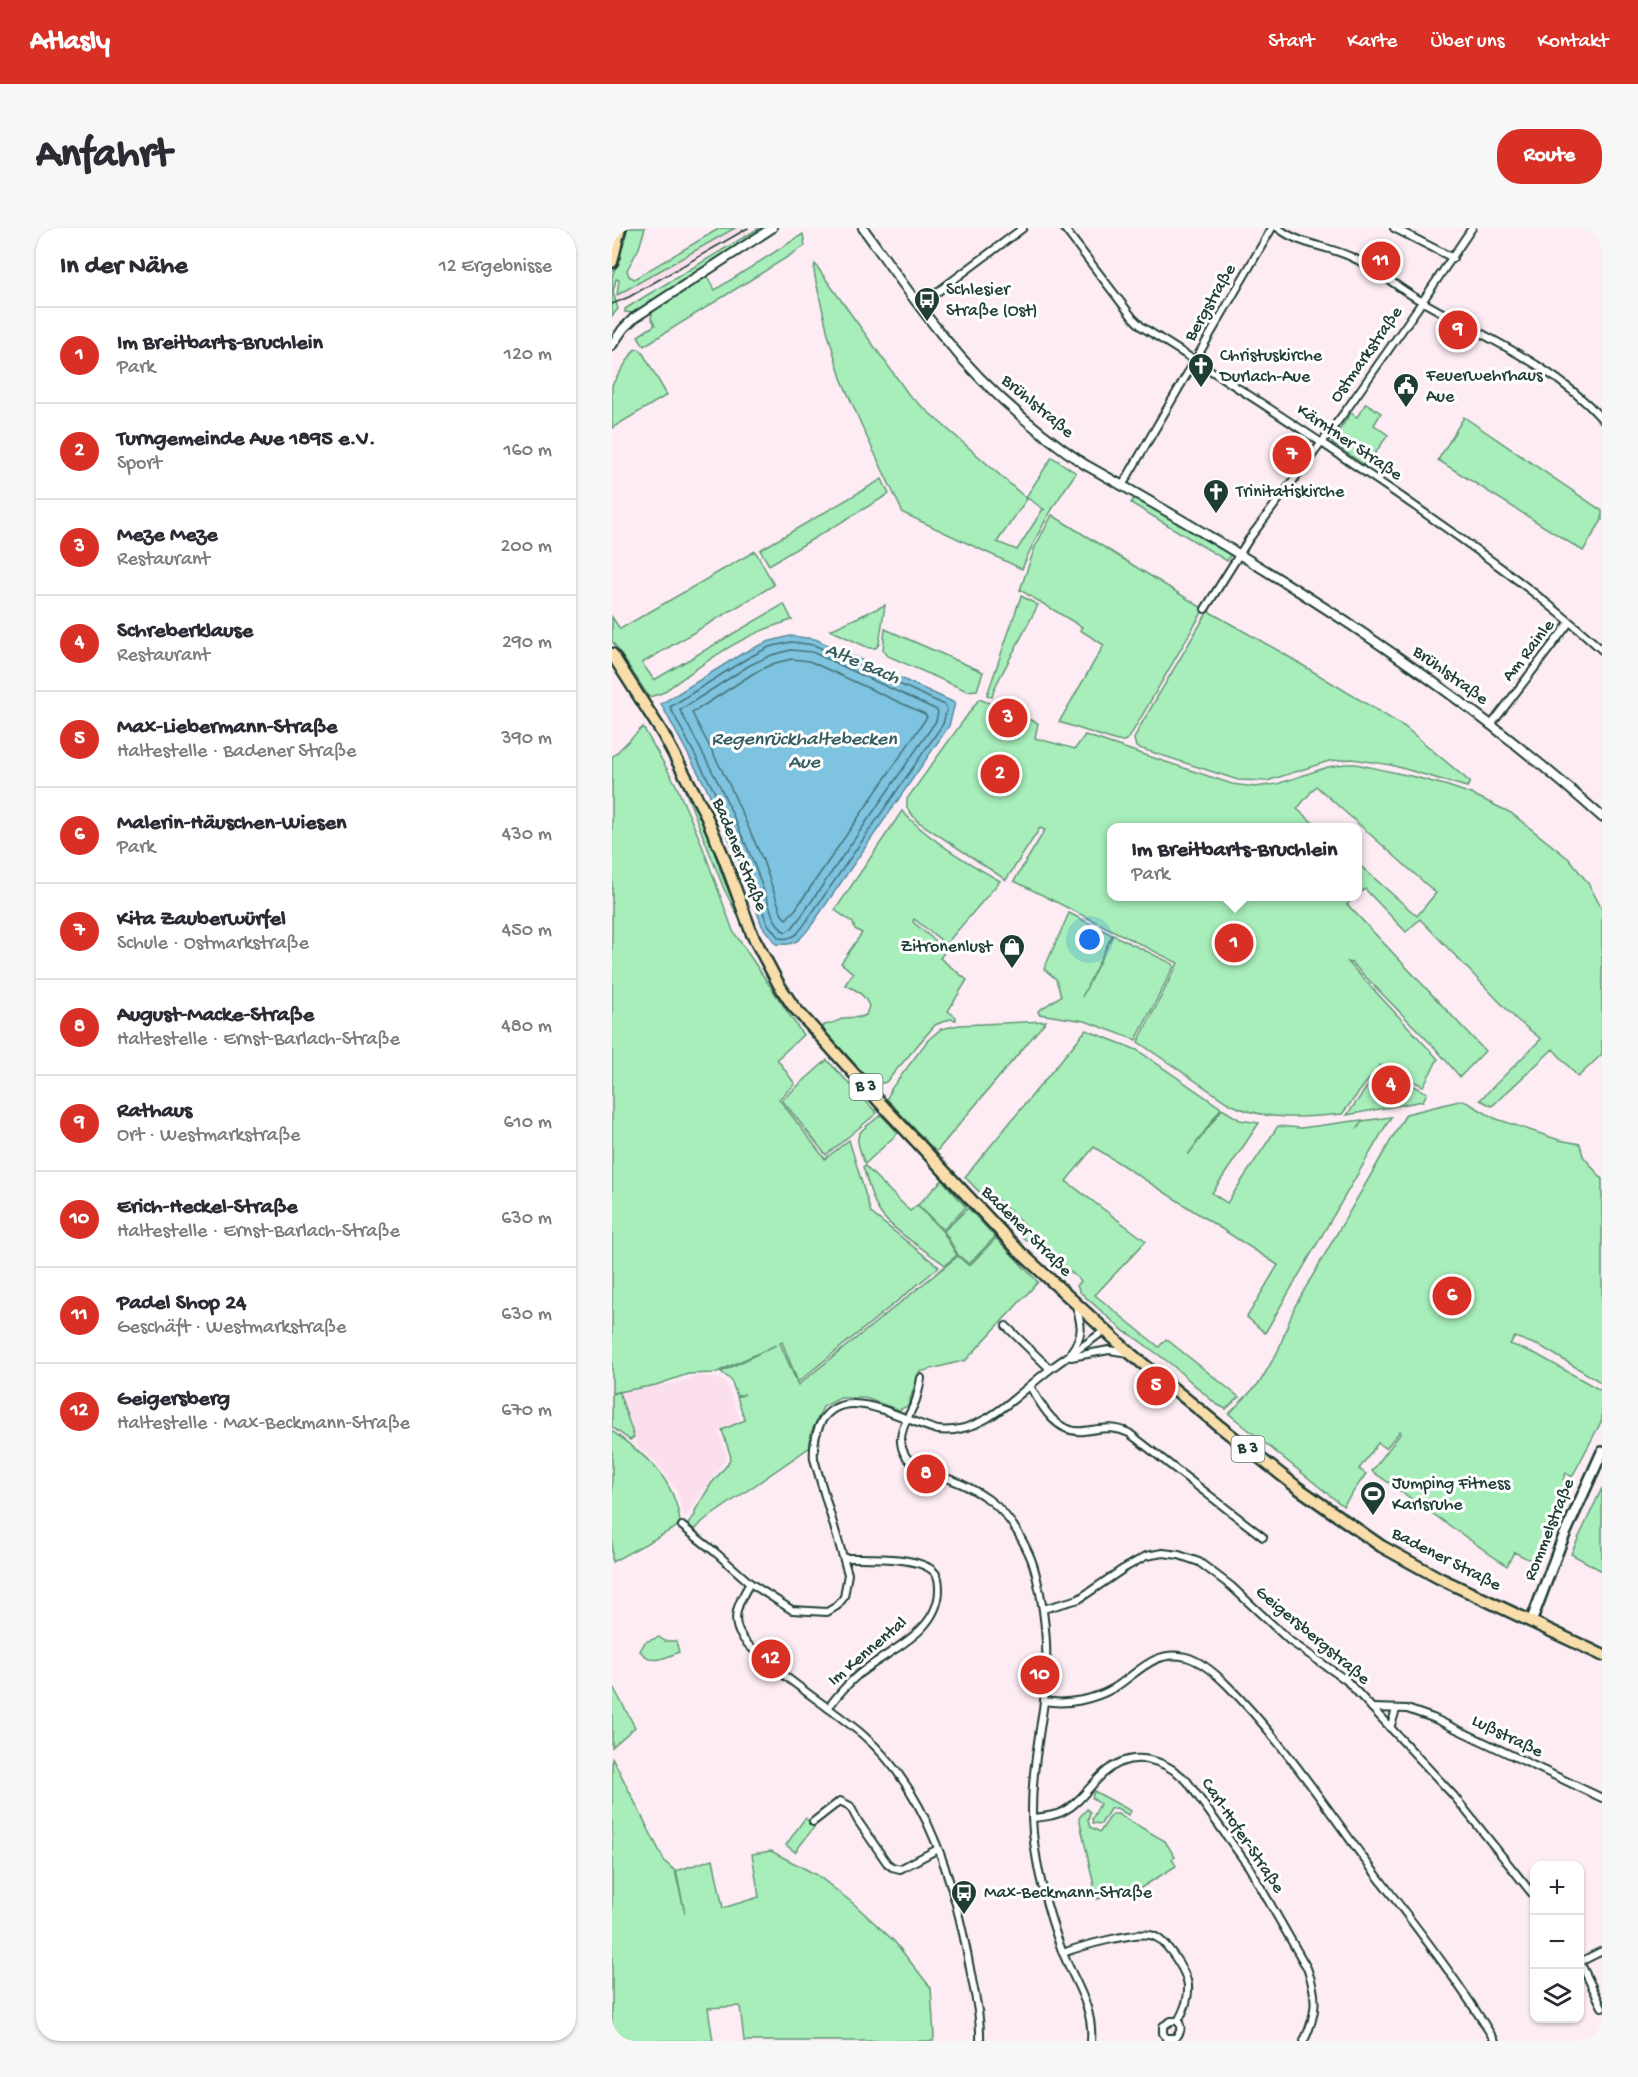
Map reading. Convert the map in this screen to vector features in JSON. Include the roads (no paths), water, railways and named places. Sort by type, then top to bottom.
[{"type":"main road","points":[[612,243],[620,228]]},
{"type":"main road","points":[[612,262],[620,228]]},
{"type":"main road","name":"Badener Straße","points":[[612,654],[658,725],[699,802],[724,858],[752,934],[793,1005],[1020,1252],[1131,1354],[1298,1488],[1381,1546],[1439,1578],[1602,1655]]},
{"type":"main road","name":"Rommelstraße","points":[[1531,1622],[1561,1544],[1602,1452]]},
{"type":"street","points":[[612,345],[622,329],[634,318],[772,228]]},
{"type":"street","name":"Brühlstraße","points":[[863,228],[941,334],[1024,419],[1058,446],[1239,554],[1379,644],[1491,725],[1602,817]]},
{"type":"street","points":[[920,305],[1023,228]]},
{"type":"street","name":"Kärntner Straße","points":[[1064,228],[1142,327],[1322,442],[1474,547],[1524,584],[1602,650]]},
{"type":"street","name":"Bergstraße","points":[[1122,486],[1272,228]]},
{"type":"street","points":[[1278,228],[1289,237],[1304,243],[1350,256],[1422,302],[1535,363],[1581,398],[1602,419]]},
{"type":"street","points":[[1394,228],[1453,258]]},
{"type":"street","name":"Ostmarkstraße","points":[[1239,554],[1322,442],[1472,228]]},
{"type":"street","points":[[1205,609],[1239,554]]},
{"type":"street","name":"Am Rainle","points":[[1491,725],[1569,623]]},
{"type":"street","points":[[1067,1358],[1081,1335],[1082,1326],[1075,1303]]},
{"type":"street","points":[[1006,1326],[1050,1369]]},
{"type":"street","points":[[682,1526],[750,1583],[792,1610],[827,1612],[837,1606],[844,1597],[848,1574],[814,1459],[813,1448],[817,1429],[825,1415],[847,1404],[875,1407],[907,1421],[938,1430],[950,1432],[964,1429],[999,1411],[1050,1369],[1105,1330]]},
{"type":"street","points":[[1067,1358],[1109,1350],[1131,1354]]},
{"type":"street","points":[[921,1378],[901,1440],[905,1455],[917,1467],[954,1481],[987,1498],[1015,1530],[1030,1556],[1043,1609],[1046,1657],[1044,1701],[1035,1756],[1032,1818],[1036,1857],[1042,1885],[1063,1953],[1088,2007],[1091,2041]]},
{"type":"street","points":[[1029,1386],[1051,1416],[1065,1429],[1080,1432],[1109,1427],[1129,1433],[1263,1536]]},
{"type":"street","name":"Geigersbergstraße","points":[[1043,1609],[1079,1599],[1146,1556],[1163,1553],[1179,1555],[1199,1562],[1217,1574],[1290,1641],[1346,1680],[1454,1796],[1530,1891]]},
{"type":"street","name":"Im Kennental","points":[[828,1708],[861,1673],[912,1638],[938,1605],[937,1576],[922,1564],[887,1559],[844,1558]]},
{"type":"street","points":[[750,1583],[736,1611],[736,1623],[741,1636],[768,1663],[881,1751],[899,1773],[922,1812],[938,1849],[967,1948],[981,2025],[980,2041]]},
{"type":"street","points":[[1044,1701],[1077,1702],[1093,1698],[1113,1689],[1148,1662],[1164,1655],[1186,1657],[1208,1669],[1226,1683],[1281,1747],[1480,2015],[1496,2041]]},
{"type":"street","name":"Lußstraße","points":[[1372,1708],[1407,1709],[1433,1718],[1602,1798]]},
{"type":"street","points":[[1390,1728],[1396,1710]]},
{"type":"street","name":"Carl-Hofer-Straße","points":[[1032,1818],[1052,1816],[1065,1811],[1083,1796],[1106,1771],[1122,1762],[1136,1759],[1150,1760],[1168,1765],[1178,1773],[1187,1781],[1212,1814],[1249,1867],[1307,1968],[1316,2002],[1314,2016],[1304,2041]]},
{"type":"street","points":[[813,1822],[840,1802],[850,1806],[887,1863],[897,1869],[938,1849]]},
{"type":"street","points":[[1063,1953],[1083,1946],[1148,1934],[1159,1938],[1172,1953],[1188,1982],[1187,1996],[1178,2021]]},
{"type":"street","points":[[1584,1960],[1602,1950]]},
{"type":"street","points":[[1583,1969],[1602,2007]]},
{"type":"water","name":"Regenrückhaltebecken Aue","points":[[790,636],[815,639],[955,703],[949,726],[813,923],[798,940],[789,944],[776,944],[762,926],[741,866],[709,793],[661,704],[743,653],[767,642]]},
{"type":"tram line","points":[[612,304],[629,297],[748,228]]},
{"type":"place","name":"Padel Shop 24","points":[[1381,261]]},
{"type":"place","name":"Schlesier Straße (Ost)","points":[[927,323]]},
{"type":"place","name":"Rathaus","points":[[1458,330]]},
{"type":"place","name":"Christuskirche Durlach-Aue","points":[[1201,389]]},
{"type":"place","name":"Feuerwehrhaus Aue","points":[[1406,409]]},
{"type":"place","name":"Kita Zauberwürfel","points":[[1292,455]]},
{"type":"place","name":"Trinitatiskirche","points":[[1216,515]]},
{"type":"place","name":"Meze Meze","points":[[1008,718]]},
{"type":"place","name":"Turngemeinde Aue 1895 e.V.","points":[[1000,774]]},
{"type":"place","name":"Im Breitbarts-Bruchlein","points":[[1234,943]]},
{"type":"place","name":"Zitronenlust","points":[[1012,970]]},
{"type":"place","name":"Schreberklause","points":[[1391,1085]]},
{"type":"place","name":"Malerin-Häuschen-Wiesen","points":[[1452,1296]]},
{"type":"place","name":"Max-Liebermann-Straße","points":[[1156,1386]]},
{"type":"place","name":"August-Macke-Straße","points":[[926,1474]]},
{"type":"place","name":"Jumping Fitness Karlsruhe","points":[[1373,1517]]},
{"type":"place","name":"Geigersberg","points":[[771,1659]]},
{"type":"place","name":"Erich-Heckel-Straße","points":[[1040,1675]]},
{"type":"place","name":"Max-Beckmann-Straße","points":[[964,1916]]},
{"type":"water label","name":"Alte Bach","points":[[862,665]]}]
